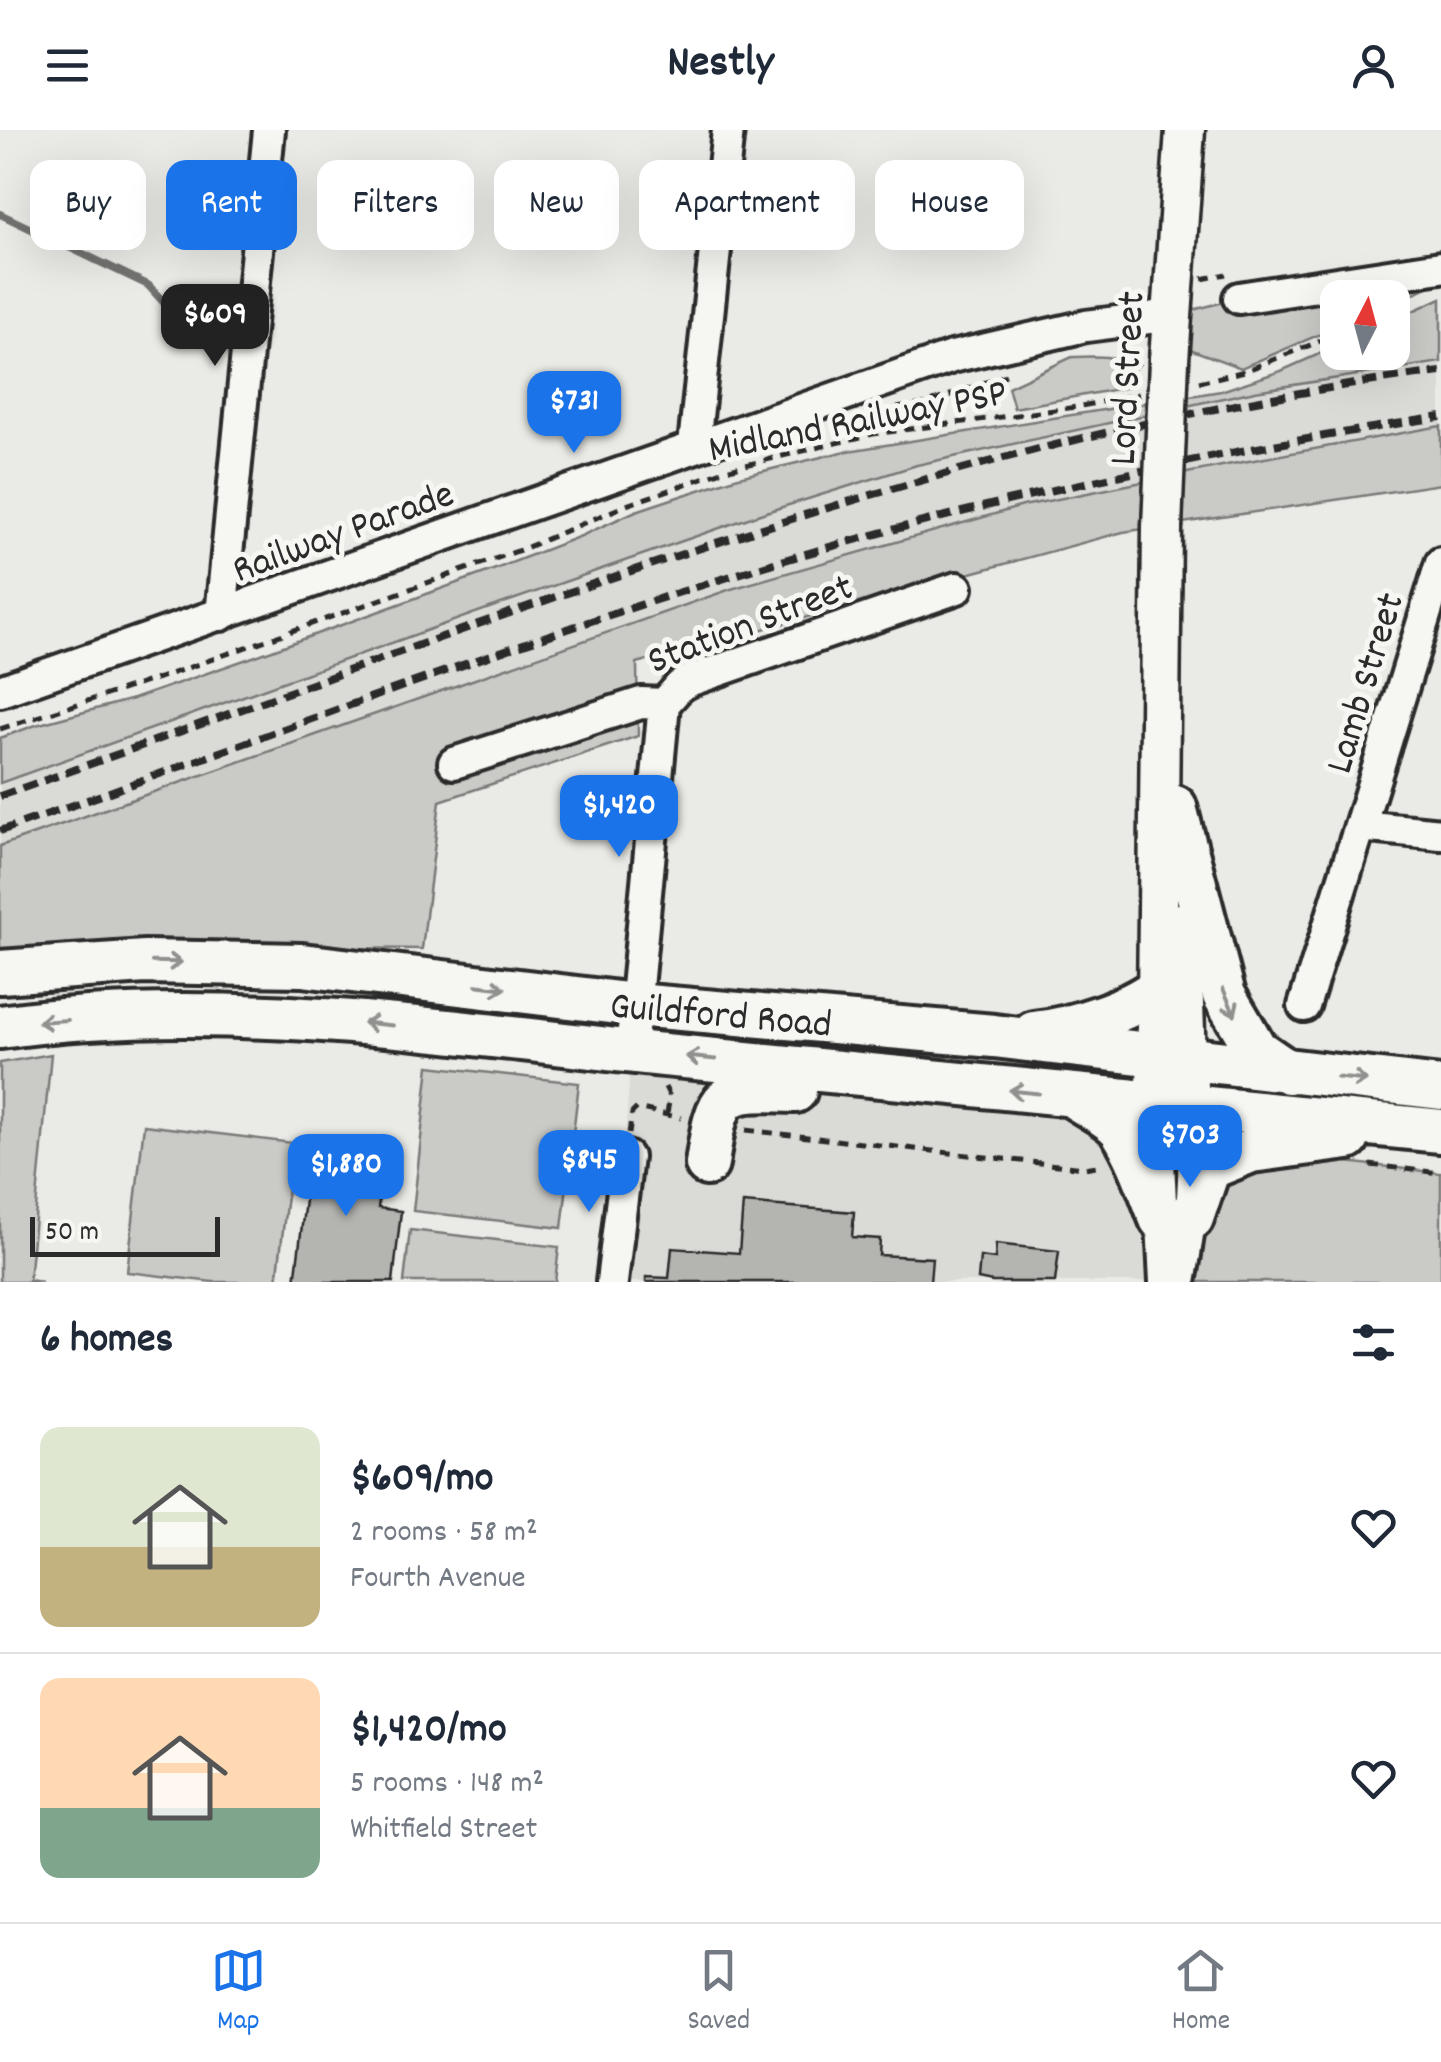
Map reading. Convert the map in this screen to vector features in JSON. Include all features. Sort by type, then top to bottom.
[{"type":"highway","points":[[1175,807],[1224,995],[1256,1050],[1288,1072]]},
{"type":"highway","name":"Guildford Road","points":[[0,972],[144,962],[302,965],[635,1005],[994,1036],[1441,1088]]},
{"type":"highway","points":[[994,1036],[1051,1031],[1145,999],[1158,988]]},
{"type":"highway","name":"Guildford Road","points":[[0,1027],[49,1020],[180,1017],[344,1020],[1441,1131]]},
{"type":"highway","points":[[710,1145],[715,1111],[740,1091],[851,1093],[925,1081]]},
{"type":"highway","points":[[1076,1097],[1121,1129],[1177,1219],[1209,1168],[1251,1150],[1364,1137],[1391,1126]]},
{"type":"main road","name":"Lord Street","points":[[1174,1103],[1158,988],[1162,526],[1164,371],[1172,316],[1185,130]]},
{"type":"main road","name":"Lord Street","points":[[1163,632],[1187,1017],[1170,1057]]},
{"type":"street","points":[[221,614],[268,130]]},
{"type":"street","points":[[694,445],[728,130]]},
{"type":"street","points":[[1239,298],[1441,267]]},
{"type":"street","name":"Railway Parade","points":[[0,691],[694,445],[965,354],[1086,326],[1172,316]]},
{"type":"street","name":"Lamb Street","points":[[1304,1006],[1441,563]]},
{"type":"street","name":"Station Street","points":[[454,764],[641,703],[664,704],[691,680],[958,588]]},
{"type":"street","points":[[631,1051],[664,704]]},
{"type":"street","name":"Lamb Street","points":[[1360,826],[1441,834]]},
{"type":"street","points":[[1174,1103],[1180,1282]]},
{"type":"street","points":[[612,1282],[627,1157]]},
{"type":"street","points":[[1165,1282],[1177,1219]]},
{"type":"path","points":[[1110,346],[1122,348],[1164,371],[1245,371],[1320,341]]},
{"type":"path","points":[[890,408],[925,404],[1012,372]]},
{"type":"path","name":"Midland Railway PSP","points":[[0,729],[177,672],[504,556],[688,482],[797,450],[873,434],[1077,407],[1148,393]]},
{"type":"path","points":[[873,434],[870,418],[881,409]]},
{"type":"path","points":[[627,1157],[632,1113],[637,1108],[667,1112],[710,1145],[1084,1168],[1110,1164]]},
{"type":"shaded area","points":[[1436,283],[1410,295],[1410,287]]},
{"type":"shaded area","points":[[1239,298],[1240,311],[1320,300],[1320,334],[1241,368],[1190,349],[1189,311]]},
{"type":"shaded area","points":[[1441,298],[1441,362],[1410,367],[1410,312]]},
{"type":"shaded area","points":[[1320,354],[1320,370],[1390,370],[1255,391],[917,465],[763,513],[0,783],[0,738],[133,699],[253,657],[493,570],[636,511],[735,478],[842,452],[1221,391]]},
{"type":"shaded area","points":[[1072,357],[1121,360],[1134,369],[1134,386],[1014,408],[1008,387]]},
{"type":"shaded area","points":[[1441,362],[1441,426],[1023,506],[731,589],[0,846],[0,783],[763,513],[917,465],[1105,422],[1255,391],[1410,370],[1410,367]]},
{"type":"shaded area","points":[[1441,426],[1441,484],[1123,532],[637,663],[638,736],[440,801],[422,949],[246,947],[0,959],[0,846],[731,589],[1023,506]]},
{"type":"shaded area","points":[[631,1051],[1075,1097],[1121,1129],[1165,1282],[625,1282],[622,1189]]},
{"type":"shaded area","points":[[51,1054],[29,1280],[42,1282],[0,1282],[0,1063]]},
{"type":"shaded area","points":[[429,1066],[579,1083],[562,1228],[413,1211]]},
{"type":"shaded area","points":[[144,1125],[293,1143],[277,1282],[213,1282],[127,1272]]},
{"type":"shaded area","points":[[1303,1157],[1441,1173],[1441,1282],[1180,1282],[1192,1218],[1240,1173]]},
{"type":"shaded area","points":[[410,1230],[559,1247],[555,1282],[404,1282]]},
{"type":"building","points":[[312,1143],[385,1152],[378,1208],[401,1211],[393,1282],[295,1282]]},
{"type":"building","points":[[743,1203],[854,1212],[852,1237],[880,1239],[879,1255],[932,1258],[930,1282],[646,1282],[646,1277],[669,1278],[672,1248],[739,1253]]},
{"type":"building","points":[[996,1244],[1059,1251],[1055,1282],[978,1279],[980,1257],[995,1259]]},
{"type":"waterway","points":[[0,214],[148,285],[181,321]]},
{"type":"railway","points":[[0,796],[532,605],[890,490],[1071,441],[1255,401],[1441,372]]},
{"type":"railway","points":[[0,831],[485,657],[778,562],[941,517],[1107,478],[1441,417]]}]
